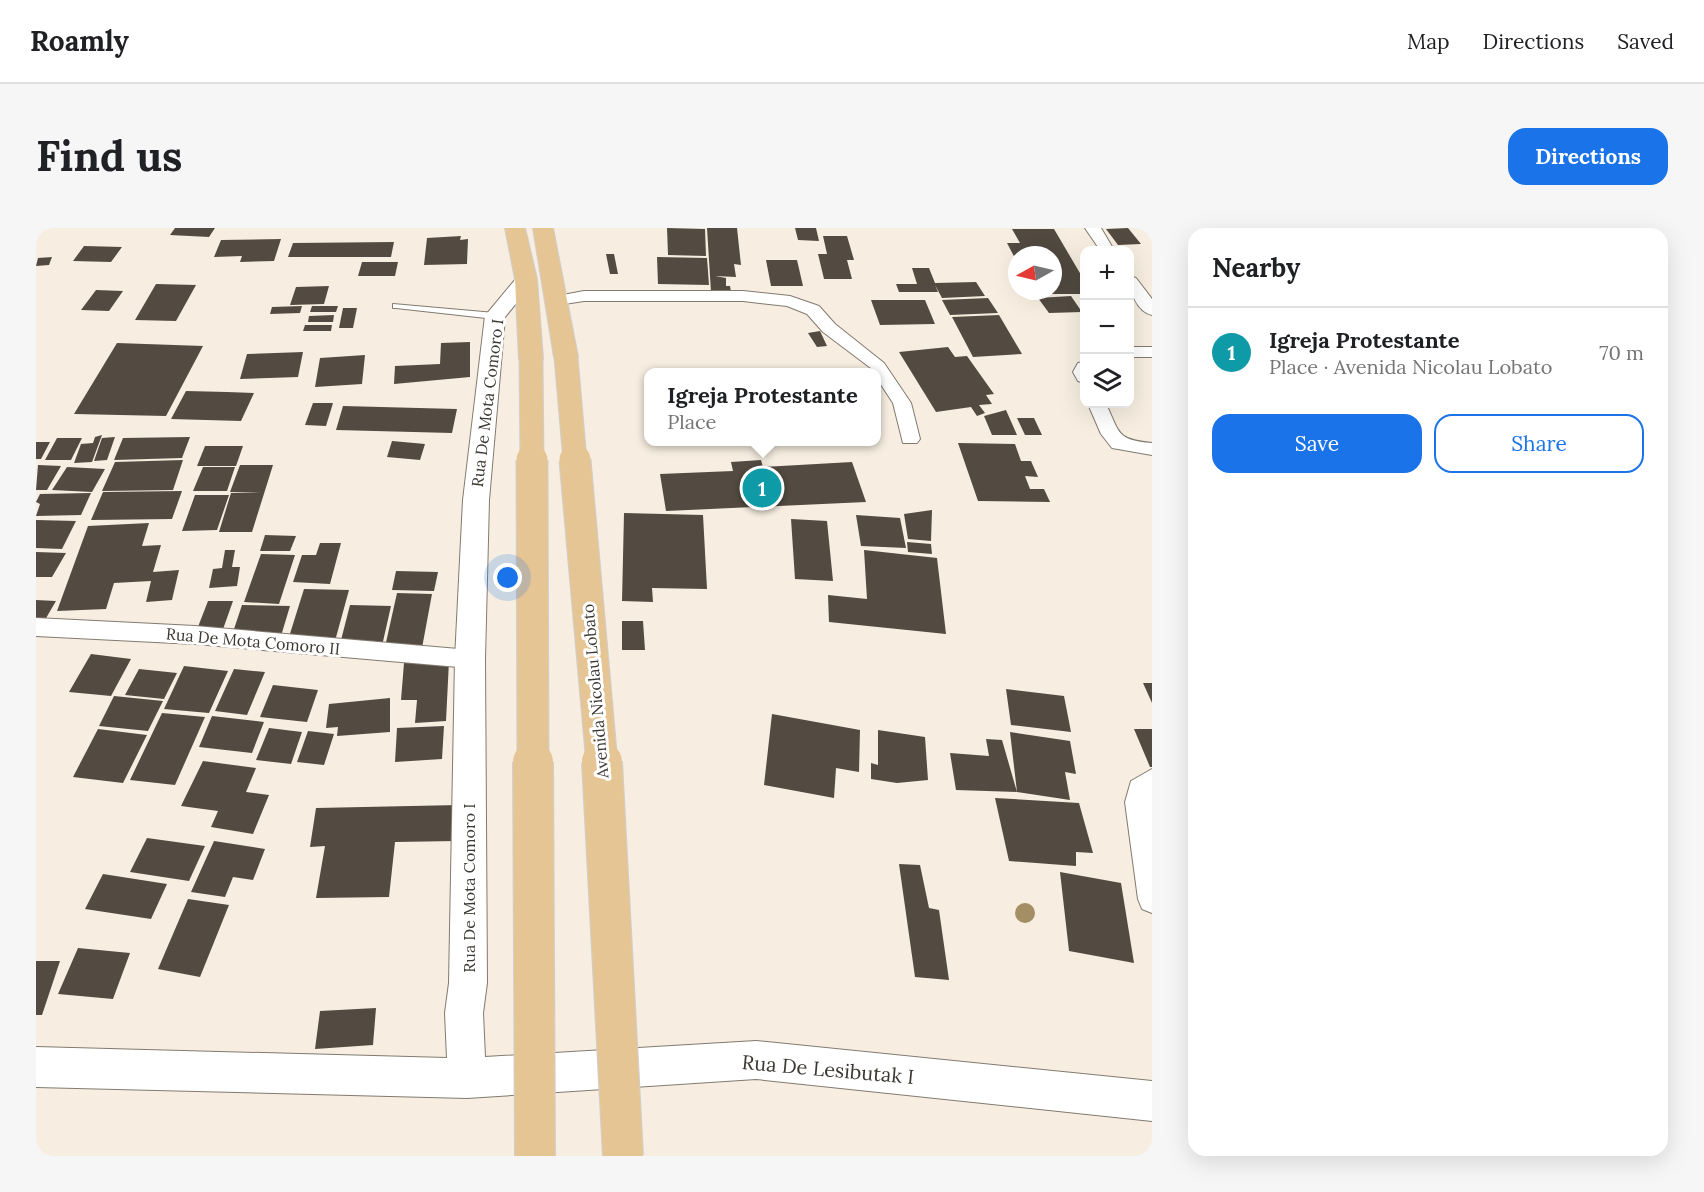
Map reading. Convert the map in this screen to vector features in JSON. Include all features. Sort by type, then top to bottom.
[{"type":"main road","points":[[515,228],[526,279],[531,359],[535,1156]]},
{"type":"main road","name":"Avenida Nicolau Lobato","points":[[543,228],[558,300],[566,357],[601,751],[623,1156]]},
{"type":"street","points":[[1093,228],[1104,246]]},
{"type":"street","name":"Rua De Mota Comoro I","points":[[467,1078],[464,1013],[468,983],[470,659],[476,500],[495,316],[526,279]]},
{"type":"street","points":[[1134,286],[1152,310]]},
{"type":"street","points":[[558,300],[584,296],[710,298],[743,296],[790,301],[813,310],[829,328],[878,368]]},
{"type":"street","points":[[1134,352],[1152,351]]},
{"type":"street","points":[[881,372],[902,403],[910,439]]},
{"type":"street","points":[[1099,408],[1113,442],[1122,447],[1152,449]]},
{"type":"street","name":"Rua De Mota Comoro II","points":[[36,627],[195,635],[470,659]]},
{"type":"street","points":[[1152,780],[1140,789],[1138,802],[1152,899]]},
{"type":"street","name":"Rua De Lesibutak I","points":[[467,1078],[756,1060],[1152,1101]]},
{"type":"street","points":[[36,1067],[467,1078]]},
{"type":"lane","points":[[396,306],[495,316]]},
{"type":"building","points":[[175,228],[215,228],[209,237],[170,235]]},
{"type":"building","points":[[667,228],[705,229],[706,256],[668,255]]},
{"type":"building","points":[[707,228],[737,228],[741,265],[734,264],[736,277],[715,276],[726,278],[726,286],[730,286],[731,292],[711,292]]},
{"type":"building","points":[[795,228],[816,228],[819,241],[798,240]]},
{"type":"building","points":[[1128,228],[1141,244],[1118,245],[1106,229]]},
{"type":"building","points":[[1012,229],[1054,229],[1080,273],[1080,294],[1062,294],[1062,246],[1009,246],[1007,243],[1020,243]]},
{"type":"building","points":[[461,236],[460,240],[468,239],[467,264],[424,265],[427,238]]},
{"type":"building","points":[[823,236],[847,236],[854,260],[847,260],[852,279],[824,279],[818,254],[827,254]]},
{"type":"building","points":[[281,239],[274,261],[240,262],[242,256],[214,257],[221,240]]},
{"type":"building","points":[[394,242],[391,257],[288,257],[293,243]]},
{"type":"building","points":[[84,246],[122,247],[111,262],[73,261]]},
{"type":"building","points":[[606,254],[614,254],[618,274],[610,274]]},
{"type":"building","points":[[52,257],[49,265],[36,266],[38,258]]},
{"type":"building","points":[[657,257],[707,258],[709,285],[658,284]]},
{"type":"building","points":[[766,260],[797,260],[803,286],[771,286]]},
{"type":"building","points":[[362,262],[398,262],[395,276],[358,276]]},
{"type":"building","points":[[912,268],[929,268],[935,283],[976,282],[985,296],[942,298],[935,285],[938,292],[899,292],[896,284],[917,284]]},
{"type":"building","points":[[156,284],[196,285],[176,321],[135,320]]},
{"type":"building","points":[[329,286],[324,304],[290,305],[296,287]]},
{"type":"building","points":[[96,290],[123,291],[109,311],[81,310]]},
{"type":"building","points":[[1071,296],[1080,312],[1049,313],[1039,300],[1062,300],[1062,297]]},
{"type":"building","points":[[988,298],[998,313],[950,315],[942,300]]},
{"type":"building","points":[[871,300],[925,300],[935,324],[880,325]]},
{"type":"building","points":[[302,306],[300,313],[270,314],[272,307]]},
{"type":"building","points":[[312,306],[338,306],[336,312],[310,312]]},
{"type":"building","points":[[343,308],[357,308],[353,328],[339,328]]},
{"type":"building","points":[[334,315],[333,322],[308,322],[309,316]]},
{"type":"building","points":[[999,315],[1022,354],[973,357],[952,317]]},
{"type":"building","points":[[305,325],[332,325],[331,331],[303,331]]},
{"type":"building","points":[[820,331],[827,346],[817,347],[808,333]]},
{"type":"building","points":[[470,342],[470,377],[394,384],[395,366],[440,364],[441,343]]},
{"type":"building","points":[[117,343],[203,346],[166,416],[74,414]]},
{"type":"building","points":[[948,347],[955,357],[967,356],[994,394],[986,395],[992,404],[979,405],[985,413],[977,416],[971,407],[936,412],[899,352]]},
{"type":"building","points":[[303,352],[298,377],[240,379],[247,354]]},
{"type":"building","points":[[365,355],[362,384],[315,387],[320,358]]},
{"type":"building","points":[[186,391],[254,393],[241,421],[171,419]]},
{"type":"building","points":[[313,403],[333,403],[326,426],[305,425]]},
{"type":"building","points":[[343,406],[457,409],[452,433],[336,430]]},
{"type":"building","points":[[1006,410],[1017,435],[992,435],[984,416]]},
{"type":"building","points":[[1017,418],[1034,418],[1042,435],[1025,435]]},
{"type":"building","points":[[102,435],[92,462],[74,463],[81,444],[93,443],[95,437]]},
{"type":"building","points":[[115,437],[107,460],[94,461],[102,438]]},
{"type":"building","points":[[190,437],[182,458],[114,460],[123,438]]},
{"type":"building","points":[[57,438],[82,438],[71,460],[45,460]]},
{"type":"building","points":[[392,441],[425,444],[420,460],[387,457]]},
{"type":"building","points":[[36,442],[50,442],[41,459],[36,459]]},
{"type":"building","points":[[958,443],[1015,444],[1021,461],[1031,461],[1038,477],[1025,476],[1030,489],[1044,489],[1050,502],[978,501]]},
{"type":"building","points":[[205,446],[243,446],[236,466],[197,466]]},
{"type":"building","points":[[183,460],[173,490],[102,491],[115,462]]},
{"type":"building","points":[[761,460],[763,467],[852,462],[866,502],[666,511],[660,474],[733,471],[731,462]]},
{"type":"building","points":[[38,465],[61,466],[47,490],[36,490]]},
{"type":"building","points":[[240,465],[273,465],[252,532],[219,532],[231,493],[261,493],[230,492]]},
{"type":"building","points":[[67,467],[105,469],[92,492],[52,490]]},
{"type":"building","points":[[203,467],[235,467],[227,491],[193,491]]},
{"type":"building","points":[[182,491],[172,519],[91,520],[103,492]]},
{"type":"building","points":[[91,493],[81,515],[36,516],[40,504],[36,502],[40,494]]},
{"type":"building","points":[[195,495],[229,495],[217,530],[182,531]]},
{"type":"building","points":[[932,510],[931,541],[908,539],[904,514]]},
{"type":"building","points":[[624,513],[703,515],[707,589],[652,588],[653,602],[622,601]]},
{"type":"building","points":[[856,515],[900,518],[906,548],[861,546]]},
{"type":"building","points":[[791,519],[827,521],[833,581],[795,579]]},
{"type":"building","points":[[36,520],[76,521],[62,549],[36,548]]},
{"type":"building","points":[[149,523],[142,546],[161,545],[153,572],[179,570],[172,600],[146,602],[151,581],[114,583],[106,609],[57,611],[88,526]]},
{"type":"building","points":[[265,535],[296,536],[290,551],[260,551]]},
{"type":"building","points":[[907,542],[931,544],[932,554],[908,552]]},
{"type":"building","points":[[320,543],[341,543],[330,584],[293,582],[302,555],[316,555]]},
{"type":"building","points":[[225,550],[235,550],[232,567],[240,567],[237,586],[209,588],[213,569],[222,568]]},
{"type":"building","points":[[864,550],[937,558],[946,634],[829,622],[828,595],[867,599]]},
{"type":"building","points":[[36,552],[66,553],[52,577],[36,577]]},
{"type":"building","points":[[261,554],[295,555],[279,604],[244,602]]},
{"type":"building","points":[[396,571],[438,572],[434,591],[392,590]]},
{"type":"building","points":[[304,589],[349,590],[335,641],[288,640]]},
{"type":"building","points":[[397,593],[432,594],[422,648],[385,647]]},
{"type":"building","points":[[36,600],[56,601],[42,625],[36,625]]},
{"type":"building","points":[[208,601],[233,601],[222,632],[196,632]]},
{"type":"building","points":[[242,605],[290,606],[281,636],[232,635]]},
{"type":"building","points":[[350,605],[391,606],[382,646],[340,644]]},
{"type":"building","points":[[622,621],[643,621],[645,650],[622,650]]},
{"type":"building","points":[[91,654],[131,659],[111,696],[69,692]]},
{"type":"building","points":[[449,661],[446,721],[415,723],[417,700],[401,700],[404,663]]},
{"type":"building","points":[[184,666],[228,671],[209,713],[164,709]]},
{"type":"building","points":[[139,669],[177,673],[164,699],[125,695]]},
{"type":"building","points":[[234,669],[265,672],[247,715],[215,711]]},
{"type":"building","points":[[1143,683],[1152,683],[1152,703]]},
{"type":"building","points":[[273,685],[318,690],[307,722],[260,717]]},
{"type":"building","points":[[1006,689],[1064,696],[1071,732],[1011,725]]},
{"type":"building","points":[[114,696],[163,701],[148,731],[99,726]]},
{"type":"building","points":[[390,698],[390,732],[337,736],[338,727],[326,728],[329,704]]},
{"type":"building","points":[[162,713],[205,717],[175,785],[130,780]]},
{"type":"building","points":[[772,714],[860,730],[859,772],[836,768],[834,798],[764,785]]},
{"type":"building","points":[[212,716],[264,722],[252,753],[199,747]]},
{"type":"building","points":[[444,726],[442,759],[395,762],[397,728]]},
{"type":"building","points":[[269,728],[302,732],[291,764],[256,760]]},
{"type":"building","points":[[98,729],[147,735],[123,783],[73,777]]},
{"type":"building","points":[[1134,729],[1152,729],[1152,767],[1150,767]]},
{"type":"building","points":[[878,730],[925,737],[928,780],[897,783],[871,779],[871,763],[878,765]]},
{"type":"building","points":[[308,731],[334,734],[324,765],[297,762]]},
{"type":"building","points":[[1010,732],[1070,741],[1076,774],[1065,772],[1070,800],[1017,792]]},
{"type":"building","points":[[986,739],[1002,740],[1017,792],[956,790],[950,753],[989,756]]},
{"type":"building","points":[[203,761],[256,768],[246,792],[269,795],[253,834],[211,827],[218,811],[181,806]]},
{"type":"building","points":[[995,798],[1079,803],[1093,853],[1076,852],[1076,866],[1009,861]]},
{"type":"building","points":[[459,805],[456,841],[395,842],[389,897],[316,898],[325,846],[310,847],[316,808]]},
{"type":"building","points":[[147,838],[205,846],[189,881],[130,872]]},
{"type":"building","points":[[214,841],[265,849],[253,880],[233,877],[225,897],[191,892]]},
{"type":"building","points":[[899,864],[920,865],[929,908],[939,910],[949,980],[915,977]]},
{"type":"building","points":[[1060,872],[1121,883],[1134,963],[1069,951]]},
{"type":"building","points":[[103,874],[167,884],[151,919],[85,909]]},
{"type":"building","points":[[188,899],[229,905],[200,977],[158,969]]},
{"type":"building","points":[[78,948],[130,953],[113,999],[58,994]]},
{"type":"building","points":[[36,961],[60,961],[42,1015],[36,1015]]},
{"type":"building","points":[[376,1008],[373,1045],[315,1049],[320,1011]]},
{"type":"place","name":"Igreja Protestante","points":[[762,488]]}]
